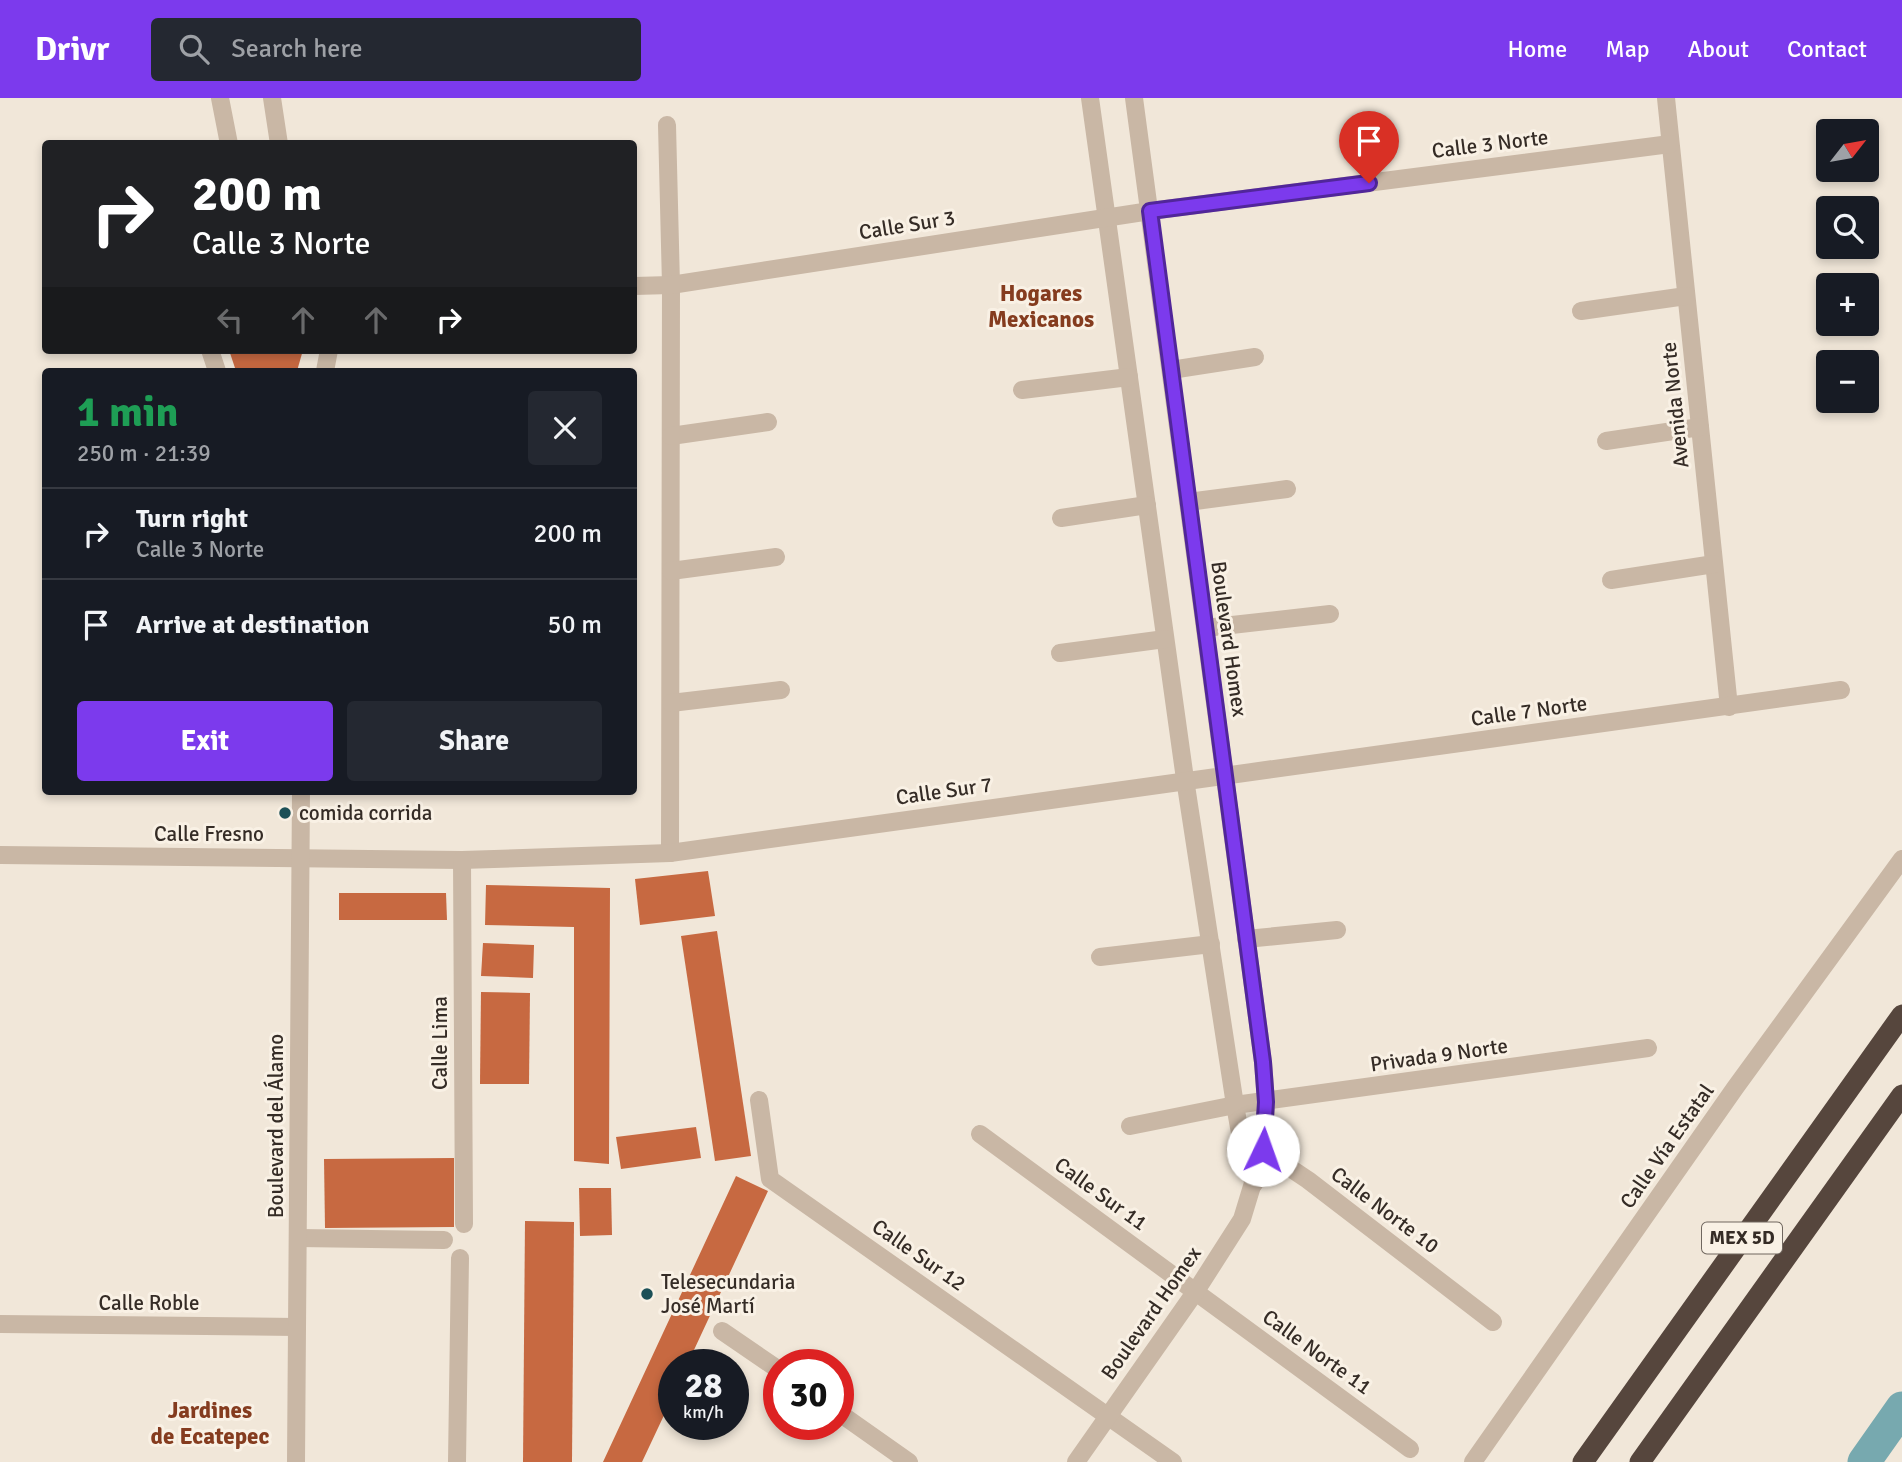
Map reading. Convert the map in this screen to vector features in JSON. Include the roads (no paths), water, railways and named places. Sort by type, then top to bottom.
[{"type":"highway","name":"MEX 5D","points":[[1583,1462],[1902,1015]]},
{"type":"highway","name":"MEX 5D","points":[[1640,1462],[1902,1095]]},
{"type":"street","points":[[220,98],[228,140]]},
{"type":"street","points":[[272,98],[278,140]]},
{"type":"street","points":[[1090,98],[1185,779],[1243,1150],[1255,1185]]},
{"type":"street","name":"Boulevard Homex","points":[[1076,1462],[1196,1291],[1242,1219],[1255,1185],[1263,1150],[1266,1102],[1134,98]]},
{"type":"street","name":"Avenida Norte","points":[[1666,98],[1729,707]]},
{"type":"street","points":[[667,125],[671,285],[670,853]]},
{"type":"street","name":"Calle 3 Norte","points":[[1150,211],[1670,144]]},
{"type":"street","name":"Calle Sur 3","points":[[637,286],[671,285],[1150,211]]},
{"type":"street","points":[[1581,311],[1686,296]]},
{"type":"street","points":[[1171,370],[1255,357]]},
{"type":"street","points":[[1022,390],[1129,377]]},
{"type":"street","points":[[671,436],[768,422]]},
{"type":"street","points":[[1606,441],[1700,427]]},
{"type":"street","points":[[1188,502],[1287,489]]},
{"type":"street","points":[[1061,519],[1147,505]]},
{"type":"street","points":[[671,571],[776,557]]},
{"type":"street","points":[[1611,580],[1714,564]]},
{"type":"street","points":[[1205,628],[1329,614]]},
{"type":"street","points":[[1060,653],[1166,639]]},
{"type":"street","name":"Calle 7 Norte","points":[[1224,775],[1841,690]]},
{"type":"street","points":[[670,703],[781,691]]},
{"type":"street","name":"Calle Sur 7","points":[[670,853],[1224,775]]},
{"type":"street","name":"Boulevard del Álamo","points":[[296,1462],[301,795]]},
{"type":"street","name":"Calle Fresno","points":[[0,855],[462,860],[670,853]]},
{"type":"street","name":"Calle Vía Estatal","points":[[1474,1462],[1735,1088],[1902,859]]},
{"type":"street","name":"Calle Lima","points":[[462,860],[464,1224]]},
{"type":"street","points":[[1246,939],[1337,930]]},
{"type":"street","points":[[1100,957],[1211,944]]},
{"type":"street","name":"Privada 9 Norte","points":[[1130,1126],[1236,1105],[1648,1048]]},
{"type":"street","name":"Calle Sur 12","points":[[759,1100],[770,1179],[1173,1462]]},
{"type":"street","name":"Calle Sur 11","points":[[980,1134],[1196,1291]]},
{"type":"street","points":[[1243,1150],[1263,1150]]},
{"type":"street","name":"Calle Norte 10","points":[[1263,1150],[1493,1322]]},
{"type":"street","points":[[298,1238],[444,1240]]},
{"type":"street","points":[[457,1462],[460,1258]]},
{"type":"street","name":"Calle Norte 11","points":[[1196,1291],[1410,1449]]},
{"type":"street","name":"Calle Roble","points":[[0,1324],[297,1326]]},
{"type":"street","points":[[722,1331],[763,1359]]},
{"type":"street","points":[[854,1423],[909,1462]]},
{"type":"waterway","points":[[1864,1462],[1902,1408]]},
{"type":"place","name":"comida corrida","points":[[285,813]]},
{"type":"place","name":"Telesecundaria José Martí","points":[[647,1294]]},
{"type":"district","name":"Hogares Mexicanos","points":[[1041,306]]},
{"type":"district","name":"Jardines de Ecatepec","points":[[210,1423]]}]
